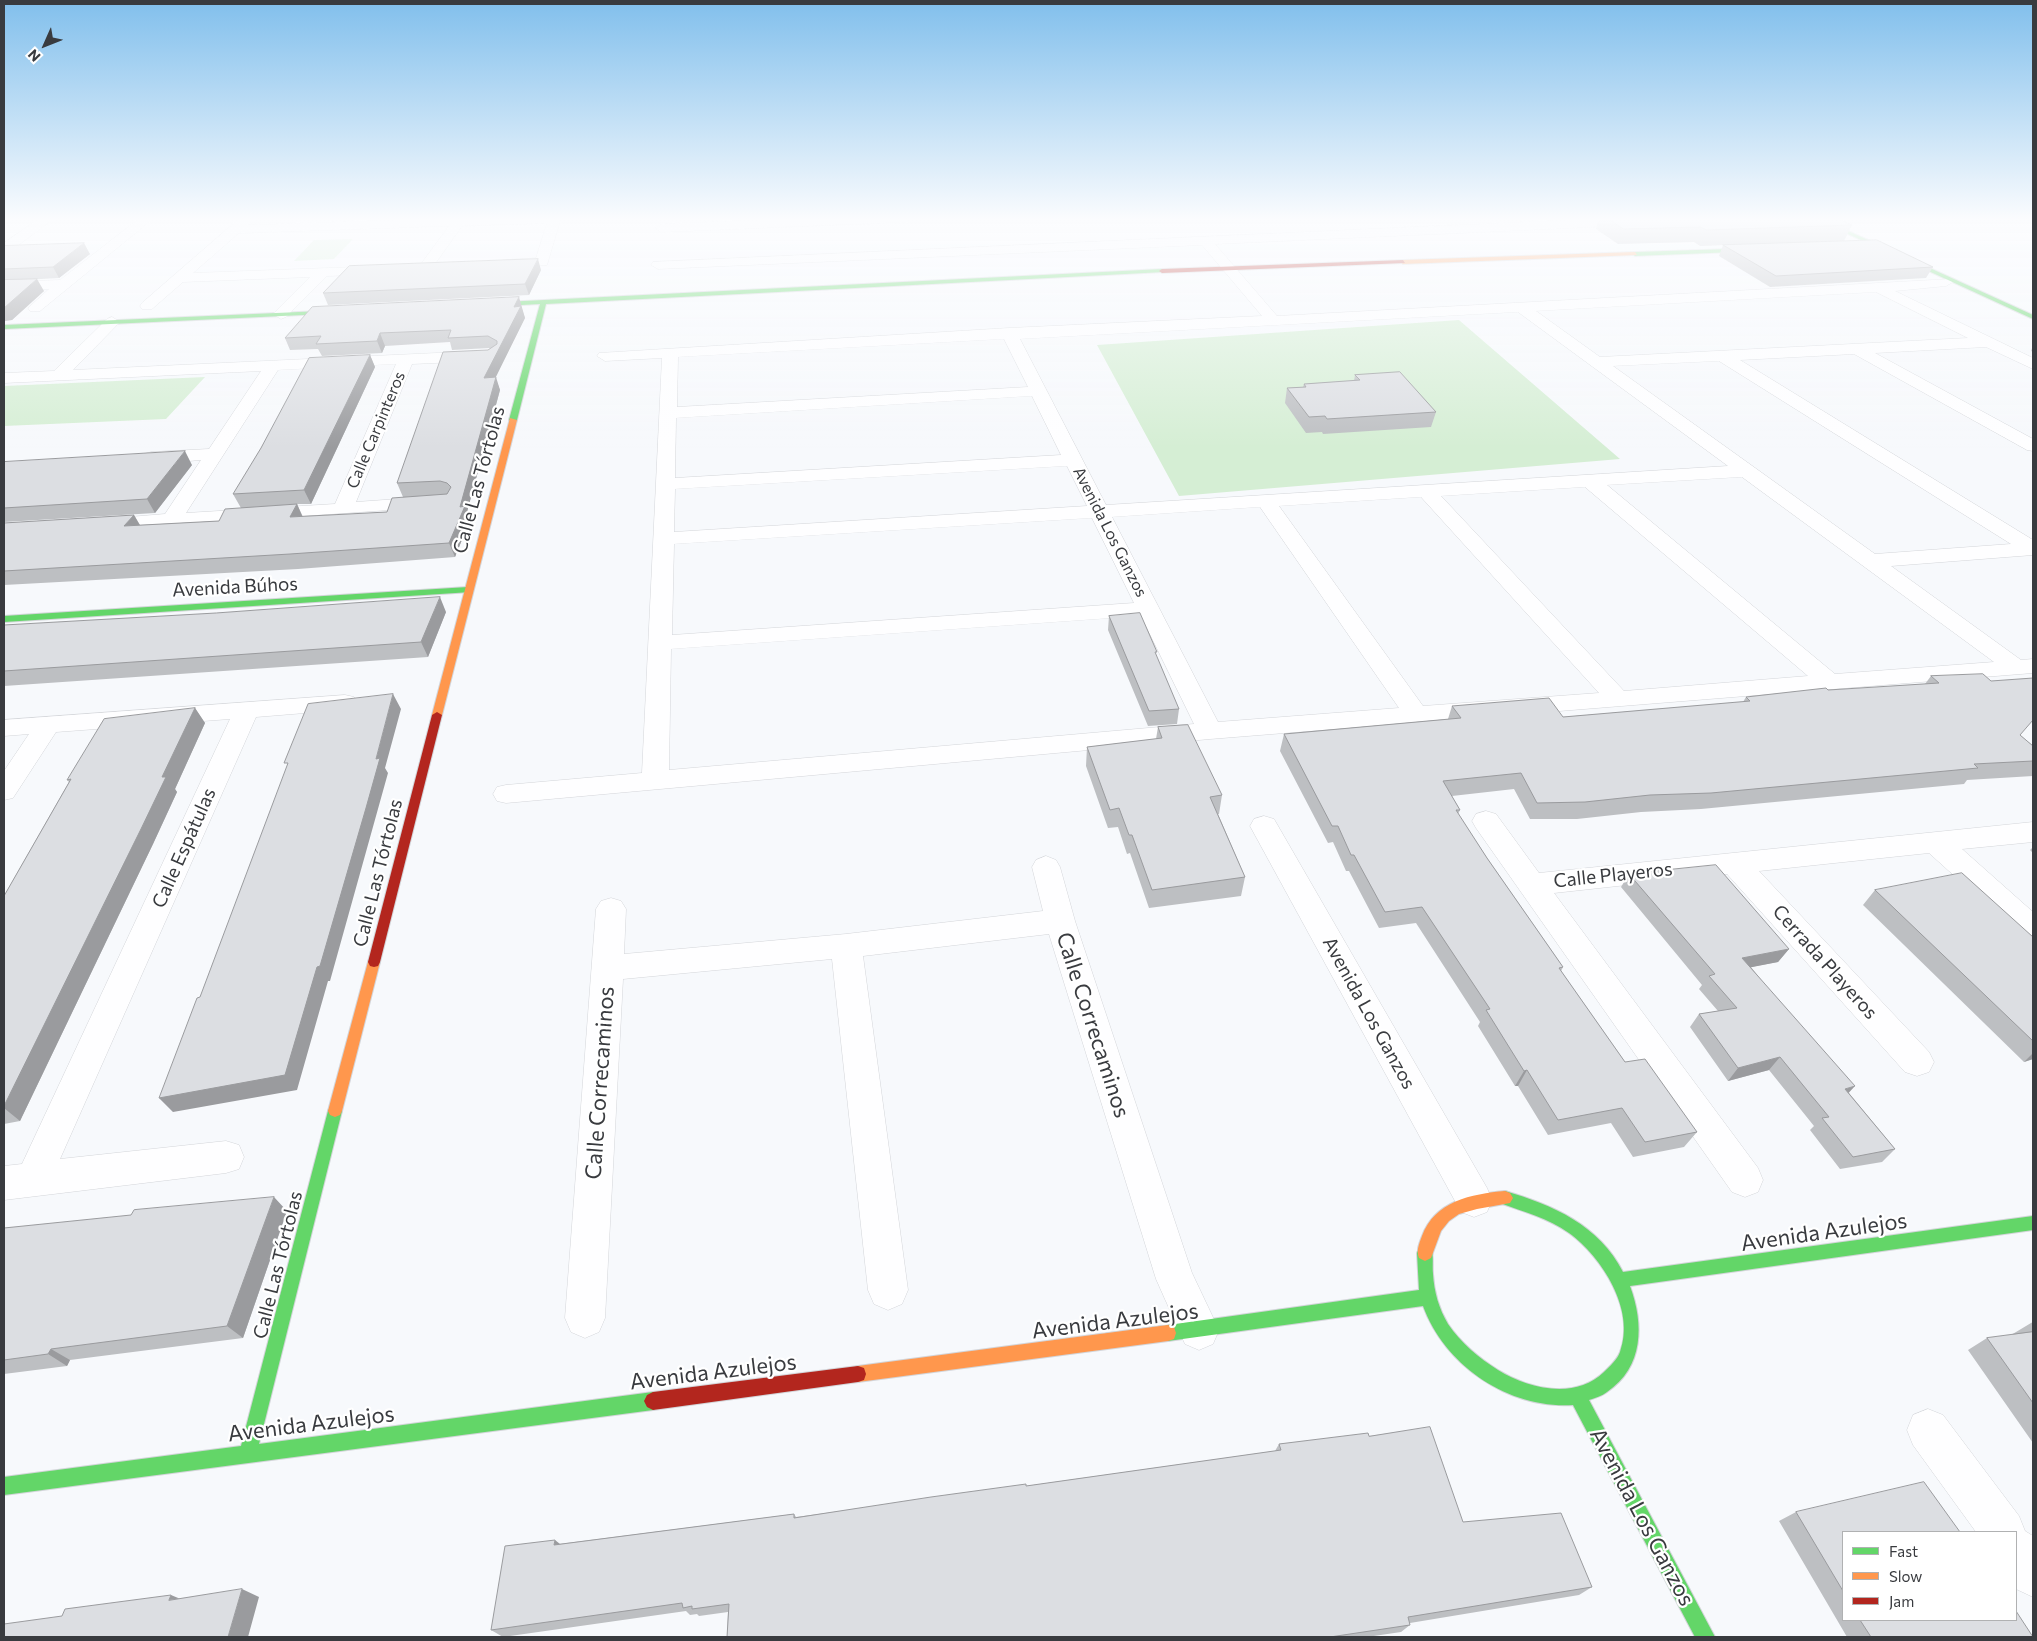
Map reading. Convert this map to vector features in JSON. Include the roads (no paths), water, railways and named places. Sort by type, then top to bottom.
[{"type":"street","points":[[36,308],[52,295]]},
{"type":"street","points":[[147,306],[161,295]]},
{"type":"street","points":[[281,314],[300,295]]},
{"type":"street","points":[[475,306],[674,295]]},
{"type":"street","points":[[1251,295],[1272,319]]},
{"type":"street","points":[[605,356],[1747,295]]},
{"type":"street","points":[[1892,295],[2033,364]]},
{"type":"street","points":[[1983,295],[2033,317]]},
{"type":"street","name":"Calle Las Tórtolas","points":[[248,1452],[543,303]]},
{"type":"street","points":[[1521,306],[1870,561],[2025,666]]},
{"type":"street","points":[[4,327],[359,311]]},
{"type":"street","points":[[58,376],[112,322]]},
{"type":"street","name":"Avenida Los Ganzos","points":[[1009,334],[1210,731]]},
{"type":"street","points":[[1597,362],[1990,342]]},
{"type":"street","points":[[1857,349],[2033,446]]},
{"type":"street","points":[[655,781],[670,352]]},
{"type":"street","points":[[406,359],[492,355]]},
{"type":"street","points":[[1723,356],[2033,549]]},
{"type":"street","name":"Calle Carpinteros","points":[[4,378],[406,359],[343,509],[83,525]]},
{"type":"street","points":[[172,519],[272,366]]},
{"type":"street","points":[[667,413],[1038,391]]},
{"type":"street","points":[[138,458],[214,454]]},
{"type":"street","points":[[665,484],[1073,460]]},
{"type":"street","points":[[663,539],[1746,470]]},
{"type":"street","points":[[1589,480],[1830,682]]},
{"type":"street","points":[[1426,490],[1618,699]]},
{"type":"street","points":[[1265,501],[1416,714]]},
{"type":"street","points":[[343,509],[444,502]]},
{"type":"street","points":[[1870,561],[2033,549]]},
{"type":"street","name":"Avenida Búhos","points":[[4,618],[468,590]]},
{"type":"street","points":[[660,643],[1149,609]]},
{"type":"street","points":[[506,794],[1210,731],[2025,666]]},
{"type":"street","points":[[4,728],[366,702]]},
{"type":"street","name":"Calle Espátulas","points":[[19,1181],[247,710]]},
{"type":"street","points":[[4,792],[47,726]]},
{"type":"street","points":[[1486,821],[1534,884]]},
{"type":"street","name":"Avenida Los Ganzos","points":[[1264,826],[1474,1200]]},
{"type":"street","name":"Calle Playeros","points":[[1746,1180],[1534,884],[2033,832]]},
{"type":"street","points":[[1934,841],[2033,929]]},
{"type":"street","name":"Cerrada Playeros","points":[[1733,862],[1917,1062]]},
{"type":"street","points":[[1046,867],[1060,921]]},
{"type":"street","points":[[608,968],[611,908]]},
{"type":"street","name":"Calle Correcaminos","points":[[585,1318],[608,968],[846,946],[1060,921],[1175,1278],[1198,1330]]},
{"type":"street","points":[[846,946],[888,1290]]},
{"type":"street","points":[[19,1181],[226,1157]]},
{"type":"street","points":[[1505,1198],[1538,1206],[1570,1224],[1599,1249],[1620,1280],[1630,1310],[1632,1340],[1624,1367],[1605,1386],[1578,1397],[1549,1398],[1525,1392],[1487,1374],[1460,1351],[1440,1325],[1427,1297],[1423,1269],[1425,1245],[1436,1224],[1452,1209],[1474,1200],[1505,1198]]},
{"type":"street","name":"Avenida Azulejos","points":[[1620,1280],[2033,1223]]},
{"type":"street","name":"Avenida Azulejos","points":[[4,1486],[248,1452],[1198,1330],[1427,1297]]},
{"type":"street","name":"Avenida Los Ganzos","points":[[1578,1397],[1705,1637]]},
{"type":"street","points":[[1928,1430],[2002,1531]]},
{"type":"street","points":[[2017,1551],[2033,1574]]}]
